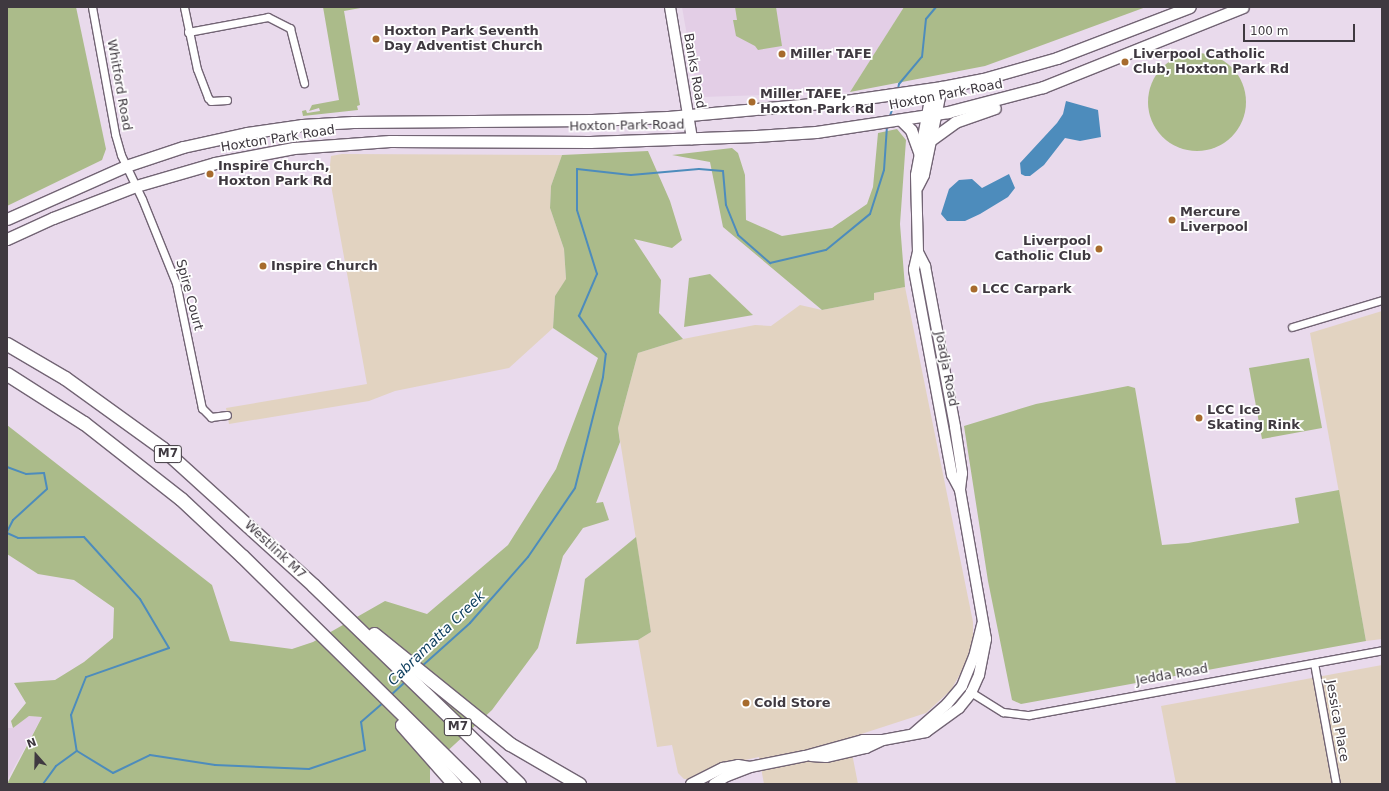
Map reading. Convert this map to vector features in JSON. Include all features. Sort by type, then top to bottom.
[{"type":"highway","name":"Westlink M7","points":[[7,344],[65,378],[162,448],[313,585],[519,784]]},
{"type":"highway","name":"Westlink M7","points":[[7,374],[84,423],[148,471],[212,527],[473,783]]},
{"type":"highway","points":[[313,585],[510,744],[579,784]]},
{"type":"highway","points":[[333,646],[454,784]]},
{"type":"main road","name":"Banks Road","points":[[670,7],[692,139]]},
{"type":"main road","name":"Hoxton Park Road","points":[[7,219],[126,166],[216,139],[321,123],[592,120],[689,115],[730,110],[773,109],[882,96],[937,88],[1057,58],[1190,7]]},
{"type":"main road","name":"Hoxton Park Road","points":[[7,239],[53,218],[136,186],[215,163],[294,148],[390,141],[692,139],[816,132],[875,122],[903,121],[1008,98],[1043,87],[1243,7]]},
{"type":"main road","points":[[932,139],[955,122],[1005,104],[1043,87]]},
{"type":"main road","name":"Joadja Road","points":[[937,88],[932,115],[920,155],[916,175],[918,187],[918,252],[914,269],[952,475],[960,490],[982,624],[986,639],[984,655],[971,693]]},
{"type":"main road","name":"Joadja Road","points":[[918,187],[924,175],[932,139],[932,115]]},
{"type":"main road","points":[[903,121],[911,130],[920,155]]},
{"type":"main road","name":"Joadja Road","points":[[962,686],[974,657],[982,624]]},
{"type":"main road","points":[[914,733],[947,704],[962,686]]},
{"type":"main road","points":[[714,784],[727,776],[750,767],[805,756],[826,756],[845,753],[866,748],[883,740],[914,733],[926,732],[935,727],[959,708],[971,693]]},
{"type":"main road","points":[[691,784],[723,768],[738,765],[750,767]]},
{"type":"street","name":"Whitford Road","points":[[92,7],[115,134],[126,166]]},
{"type":"street","points":[[184,7],[188,32],[197,69],[208,98],[211,101],[227,100]]},
{"type":"street","points":[[188,32],[268,17],[290,28],[304,84]]},
{"type":"street","name":"Spire Court","points":[[126,166],[136,186],[176,283],[202,408],[212,417],[228,416]]},
{"type":"street","points":[[1292,327],[1382,300]]},
{"type":"street","name":"Jedda Road","points":[[962,686],[1003,712],[1029,715],[1382,650]]},
{"type":"street","name":"Jessica Place","points":[[1314,663],[1336,784]]},
{"type":"shaded area","name":"Miller TAFE","points":[[682,7],[904,7],[850,92],[702,97],[697,93]]},
{"type":"shaded area","points":[[342,154],[562,155],[551,186],[550,208],[564,249],[566,280],[555,296],[553,328],[509,368],[395,391],[369,401],[229,424],[226,408],[367,384],[329,174],[331,156]]},
{"type":"shaded area","points":[[905,287],[973,622],[973,640],[967,662],[951,690],[926,713],[849,738],[858,784],[764,784],[759,757],[726,764],[693,779],[684,779],[678,773],[672,745],[657,747],[638,640],[651,632],[618,428],[638,353],[683,339],[755,325],[771,326],[800,305],[822,310],[874,300],[874,293]]},
{"type":"shaded area","points":[[1382,311],[1382,639],[1366,641],[1310,333]]},
{"type":"shaded area","points":[[1382,665],[1382,784],[1176,784],[1161,706]]},
{"type":"shaded area","points":[[29,716],[42,717],[7,780],[7,728],[13,728]]},
{"type":"green space","points":[[7,7],[76,7],[106,149],[102,160],[7,206]]},
{"type":"green space","points":[[323,7],[366,7],[344,11],[360,105],[357,106],[358,110],[303,116],[302,111],[306,110],[307,113],[320,111],[319,108],[309,111],[312,105],[339,100]]},
{"type":"green space","points":[[735,7],[776,7],[782,46],[758,50],[755,46],[736,36],[733,20],[737,20]]},
{"type":"green space","points":[[904,7],[1146,7],[985,66],[850,92]]},
{"type":"green space","points":[[1197,53],[1216,57],[1232,67],[1242,83],[1246,102],[1242,121],[1232,137],[1216,147],[1197,151],[1178,147],[1162,137],[1152,121],[1148,102],[1152,83],[1162,67],[1178,57]]},
{"type":"green space","points":[[897,129],[906,140],[900,224],[905,287],[874,293],[874,300],[822,310],[723,227],[710,162],[672,155],[732,148],[738,153],[745,175],[746,220],[782,236],[832,228],[867,204],[873,187],[878,133]]},
{"type":"green space","points":[[648,151],[670,201],[682,240],[672,248],[634,239],[661,280],[659,313],[683,339],[638,353],[618,428],[620,442],[596,503],[603,502],[609,520],[583,528],[563,556],[538,648],[492,710],[430,767],[430,784],[7,784],[42,717],[29,716],[13,728],[11,721],[26,703],[14,683],[55,680],[84,662],[113,638],[114,608],[74,580],[38,574],[7,554],[7,425],[212,585],[230,641],[292,649],[313,642],[385,601],[427,614],[508,545],[556,469],[598,358],[553,328],[555,296],[566,279],[564,249],[550,208],[551,186],[562,155]]},
{"type":"green space","points":[[710,274],[753,315],[684,327],[689,278]]},
{"type":"green space","points":[[1309,358],[1322,428],[1262,439],[1249,368]]},
{"type":"green space","points":[[1128,386],[1135,388],[1162,545],[1188,543],[1299,523],[1295,498],[1339,490],[1366,641],[1021,704],[1012,700],[988,581],[964,426],[1036,404]]},
{"type":"green space","points":[[636,537],[651,632],[638,640],[576,644],[585,579]]},
{"type":"water","points":[[1066,101],[1098,110],[1101,137],[1080,141],[1065,138],[1044,165],[1030,176],[1021,174],[1020,163],[1057,123],[1063,114]]},
{"type":"water","points":[[1009,174],[1015,188],[1008,197],[980,214],[965,221],[947,221],[941,214],[949,189],[959,180],[972,179],[982,188]]},
{"type":"waterway","name":"Cabramatta Creek","points":[[898,89],[899,84],[922,57],[926,19],[936,7]]},
{"type":"waterway","name":"Cabramatta Creek","points":[[890,116],[896,97]]},
{"type":"waterway","name":"Cabramatta Creek","points":[[421,667],[470,623],[528,557],[575,488],[603,377],[606,354],[579,316],[597,274],[577,210],[577,169],[631,175],[699,169],[723,171],[726,205],[738,235],[770,263],[826,250],[870,214],[884,170],[887,126]]},
{"type":"waterway","points":[[7,467],[26,474],[44,473],[47,489],[13,520],[7,532]]},
{"type":"waterway","points":[[7,533],[18,538],[84,537],[140,599],[169,648],[86,677],[71,715],[77,751]]},
{"type":"waterway","name":"Cabramatta Creek","points":[[390,696],[406,681]]},
{"type":"waterway","name":"Cabramatta Creek","points":[[43,784],[56,766],[77,751],[113,773],[150,755],[215,765],[309,769],[365,750],[361,722],[383,703]]},
{"type":"place","name":"Hoxton Park Seventh Day Adventist Church","points":[[376,39]]},
{"type":"place","name":"Miller TAFE","points":[[782,54]]},
{"type":"place","name":"Liverpool Catholic Club, Hoxton Park Rd","points":[[1125,62]]},
{"type":"place","name":"Miller TAFE, Hoxton Park Rd","points":[[752,102]]},
{"type":"place","name":"Inspire Church, Hoxton Park Rd","points":[[210,174]]},
{"type":"place","name":"Mercure Liverpool","points":[[1172,220]]},
{"type":"place","name":"Liverpool Catholic Club","points":[[1099,249]]},
{"type":"place","name":"Inspire Church","points":[[263,266]]},
{"type":"place","name":"LCC Carpark","points":[[974,289]]},
{"type":"place","name":"LCC Ice Skating Rink","points":[[1199,418]]},
{"type":"place","name":"Cold Store","points":[[746,703]]}]
